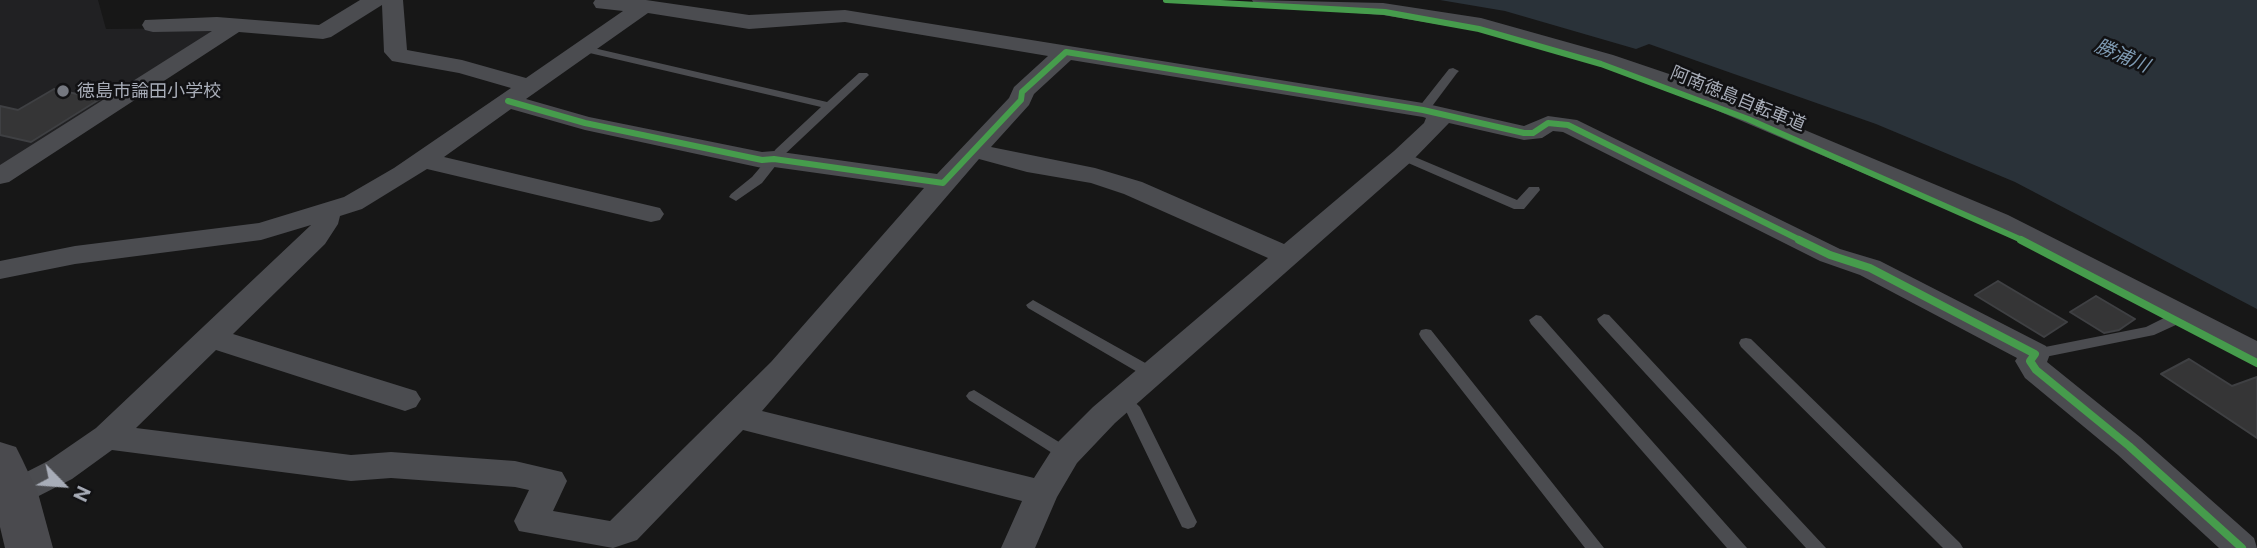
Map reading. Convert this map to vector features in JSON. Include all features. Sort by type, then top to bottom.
[{"type":"main road","points":[[7,477],[29,548]]},
{"type":"street","points":[[153,24],[323,32],[375,0]]},
{"type":"street","points":[[392,0],[395,52],[400,56],[462,67],[530,86]]},
{"type":"street","points":[[606,0],[604,3],[650,3],[748,22],[845,16],[1431,111],[1524,133],[1533,132],[1548,123],[1567,125],[1830,255],[1870,268],[2035,354],[2029,361],[2036,370],[2129,446],[2242,548]]},
{"type":"street","points":[[1264,0],[1432,15],[1507,32],[1605,60],[1682,87],[1927,188],[2059,250],[2257,354]]},
{"type":"street","points":[[0,270],[75,255],[261,231],[327,213],[377,191],[650,3]]},
{"type":"street","points":[[0,176],[234,26]]},
{"type":"street","points":[[107,437],[351,468],[391,465],[515,474],[550,481],[531,521],[610,535],[625,530],[782,370],[943,183],[1021,100],[1022,92],[1066,52]]},
{"type":"street","points":[[508,101],[584,123],[762,160],[774,159],[943,183]]},
{"type":"street","points":[[1018,548],[1042,493],[1066,454],[1151,373],[1436,125],[1431,111]]},
{"type":"street","points":[[974,150],[1095,176],[1133,188],[1287,256]]},
{"type":"street","points":[[423,160],[651,214]]},
{"type":"street","points":[[7,477],[61,470],[107,437],[315,238],[325,224],[327,213]]},
{"type":"street","points":[[209,337],[405,399]]},
{"type":"street","points":[[737,417],[1042,493]]},
{"type":"lane","points":[[585,49],[831,106]]},
{"type":"lane","points":[[1431,111],[1453,71]]},
{"type":"lane","points":[[736,197],[757,180],[774,159],[863,75]]},
{"type":"lane","points":[[1403,156],[1519,206],[1534,190]]},
{"type":"lane","points":[[1033,305],[1151,373]]},
{"type":"lane","points":[[2035,354],[2149,331],[2173,320],[2178,313]]},
{"type":"lane","points":[[1604,318],[1817,548]]},
{"type":"lane","points":[[1536,320],[1738,548]]},
{"type":"lane","points":[[1426,334],[1595,548]]},
{"type":"lane","points":[[1746,343],[1954,548]]},
{"type":"lane","points":[[974,396],[1066,454]]},
{"type":"lane","points":[[1122,399],[1132,407],[1188,522]]},
{"type":"shaded area","name":"徳島市論田小学校","points":[[0,0],[98,0],[106,29],[213,28],[217,32],[0,171]]},
{"type":"water","name":"勝浦川","points":[[1440,0],[2257,0],[2257,309],[2015,182],[1876,124],[1649,44],[1636,49],[1505,11]]},
{"type":"building","points":[[54,89],[100,99],[31,142],[0,135],[0,106],[18,110]]},
{"type":"building","points":[[1998,281],[2067,322],[2044,337],[1975,295]]},
{"type":"building","points":[[2096,296],[2135,319],[2119,330],[2104,333],[2070,312]]},
{"type":"building","points":[[2189,359],[2232,386],[2257,377],[2257,438],[2161,374]]},
{"type":"cycle path","name":"阿南徳島自転車道","points":[[1166,0],[1385,12],[1479,29],[1601,64],[1748,119],[1999,228],[2257,363]]},
{"type":"cycle path","points":[[508,101],[585,123],[762,160],[774,159],[943,183],[1021,100],[1022,92],[1066,52],[1423,110],[1524,133],[1533,133],[1548,123],[1568,125],[1830,255],[1870,268],[2035,354],[2030,361],[2036,370],[2129,446],[2242,548]]},
{"type":"place","name":"徳島市論田小学校","points":[[63,91]]}]
